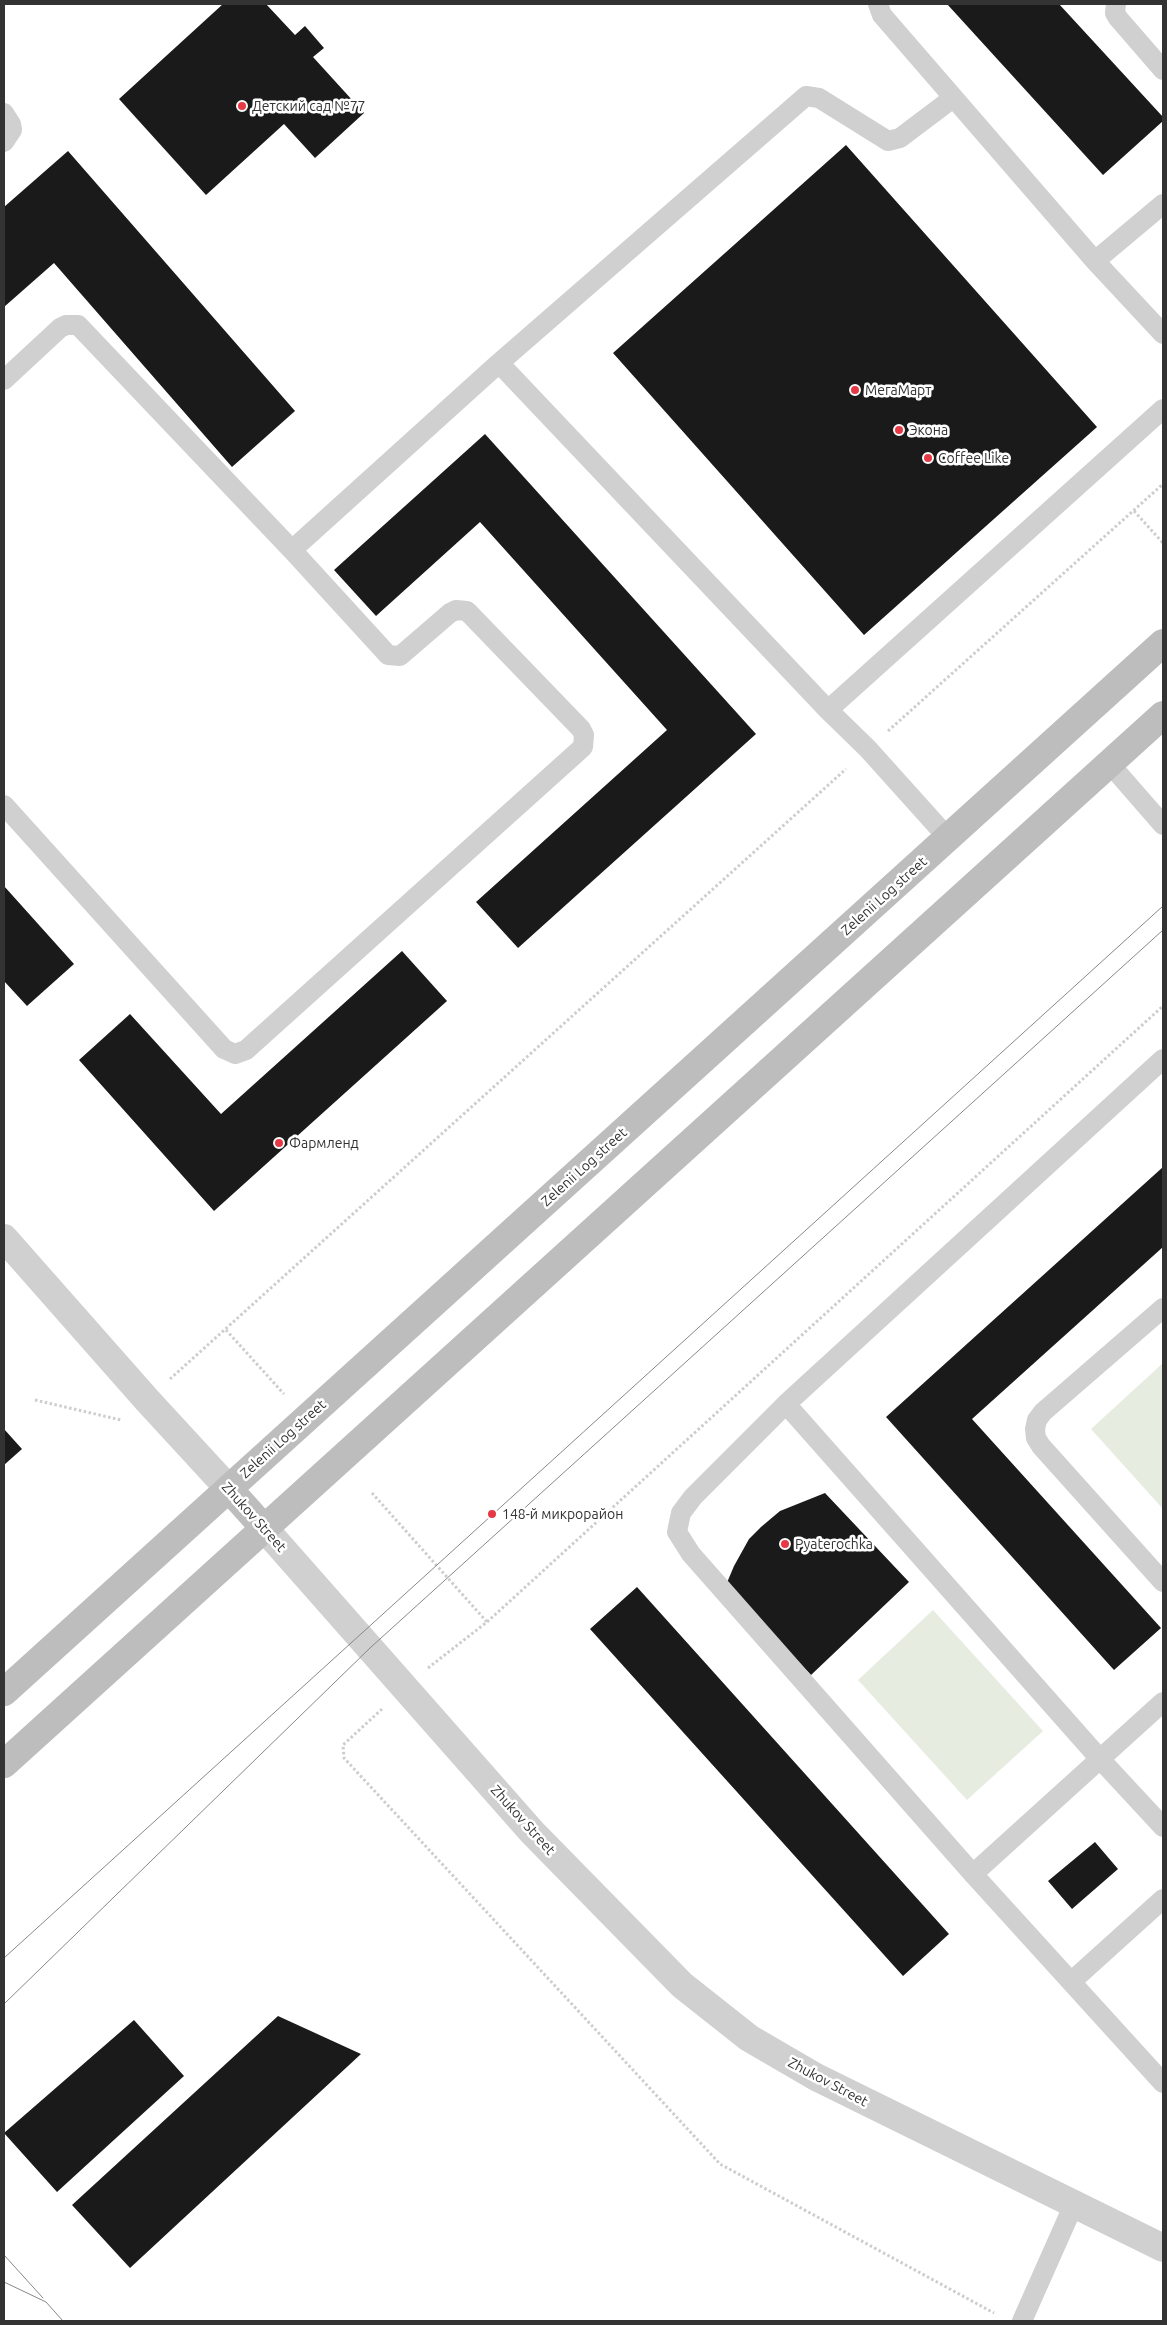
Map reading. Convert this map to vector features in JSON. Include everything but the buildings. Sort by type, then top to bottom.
[{"type":"main road","name":"Zelenii Log street","points":[[4,1692],[1163,643]]},
{"type":"main road","points":[[4,1764],[1163,715]]},
{"type":"main road","name":"Zhukov Street","points":[[229,1488],[264,1528]]},
{"type":"street","name":"Zhukov Street","points":[[4,1238],[147,1400],[229,1488]]},
{"type":"street","name":"Zhukov Street","points":[[264,1528],[532,1832],[682,1985],[749,2038],[816,2077],[1163,2248]]},
{"type":"lane","points":[[878,4],[882,15],[953,98],[1095,261],[1163,334]]},
{"type":"lane","points":[[1116,4],[1118,18],[1163,70]]},
{"type":"lane","points":[[292,550],[499,363],[806,96],[819,98],[888,140],[900,138],[953,98]]},
{"type":"lane","points":[[4,113],[11,124],[12,130],[4,142]]},
{"type":"lane","points":[[1095,261],[1163,204]]},
{"type":"lane","points":[[4,380],[60,328],[66,325],[78,325],[292,550],[388,655],[400,656],[450,613],[462,609],[467,611],[584,734],[584,747],[246,1050],[235,1054],[224,1049],[4,805]]},
{"type":"lane","points":[[499,363],[828,710],[868,749],[948,838]]},
{"type":"lane","points":[[828,710],[1163,409]]},
{"type":"lane","points":[[1109,764],[1163,825]]},
{"type":"lane","points":[[1163,1059],[786,1404],[693,1497],[681,1513],[677,1532],[690,1554],[973,1874],[1072,1981],[1163,2084]]},
{"type":"lane","points":[[1163,1308],[1043,1412],[1037,1420],[1035,1429],[1036,1438],[1041,1446],[1163,1582]]},
{"type":"lane","points":[[786,1404],[1100,1759],[1163,1827]]},
{"type":"lane","points":[[973,1874],[1163,1702]]},
{"type":"lane","points":[[1072,1981],[1163,1899]]},
{"type":"lane","points":[[1022,2321],[1074,2204]]},
{"type":"path","points":[[163,1386],[1163,484]]},
{"type":"path","points":[[1134,511],[1163,543]]},
{"type":"path","points":[[422,1673],[487,1622],[1163,1006]]},
{"type":"path","points":[[226,1330],[284,1394]]},
{"type":"path","points":[[34,1400],[124,1420]]},
{"type":"path","points":[[372,1493],[487,1622]]},
{"type":"path","points":[[382,1708],[344,1745],[344,1758],[720,2164],[1000,2316]]},
{"type":"shaded area","points":[[1163,1363],[1163,1509],[1091,1429]]},
{"type":"shaded area","points":[[933,1610],[1043,1731],[967,1800],[858,1680]]},
{"type":"tram line","points":[[4,1958],[1163,906]]},
{"type":"tram line","points":[[4,2004],[370,1648],[1163,930]]},
{"type":"tram line","points":[[4,2255],[43,2298]]},
{"type":"tram line","points":[[4,2282],[46,2302],[63,2321]]},
{"type":"place","name":"Детский сад №77","points":[[242,106]]},
{"type":"place","name":"МегаМарт","points":[[855,390]]},
{"type":"place","name":"Экона","points":[[899,430]]},
{"type":"place","name":"Coffee Like","points":[[928,458]]},
{"type":"place","name":"Фармленд","points":[[279,1143]]},
{"type":"place","name":"148-й микрорайон","points":[[492,1514]]},
{"type":"place","name":"Pyaterochka","points":[[785,1544]]}]
